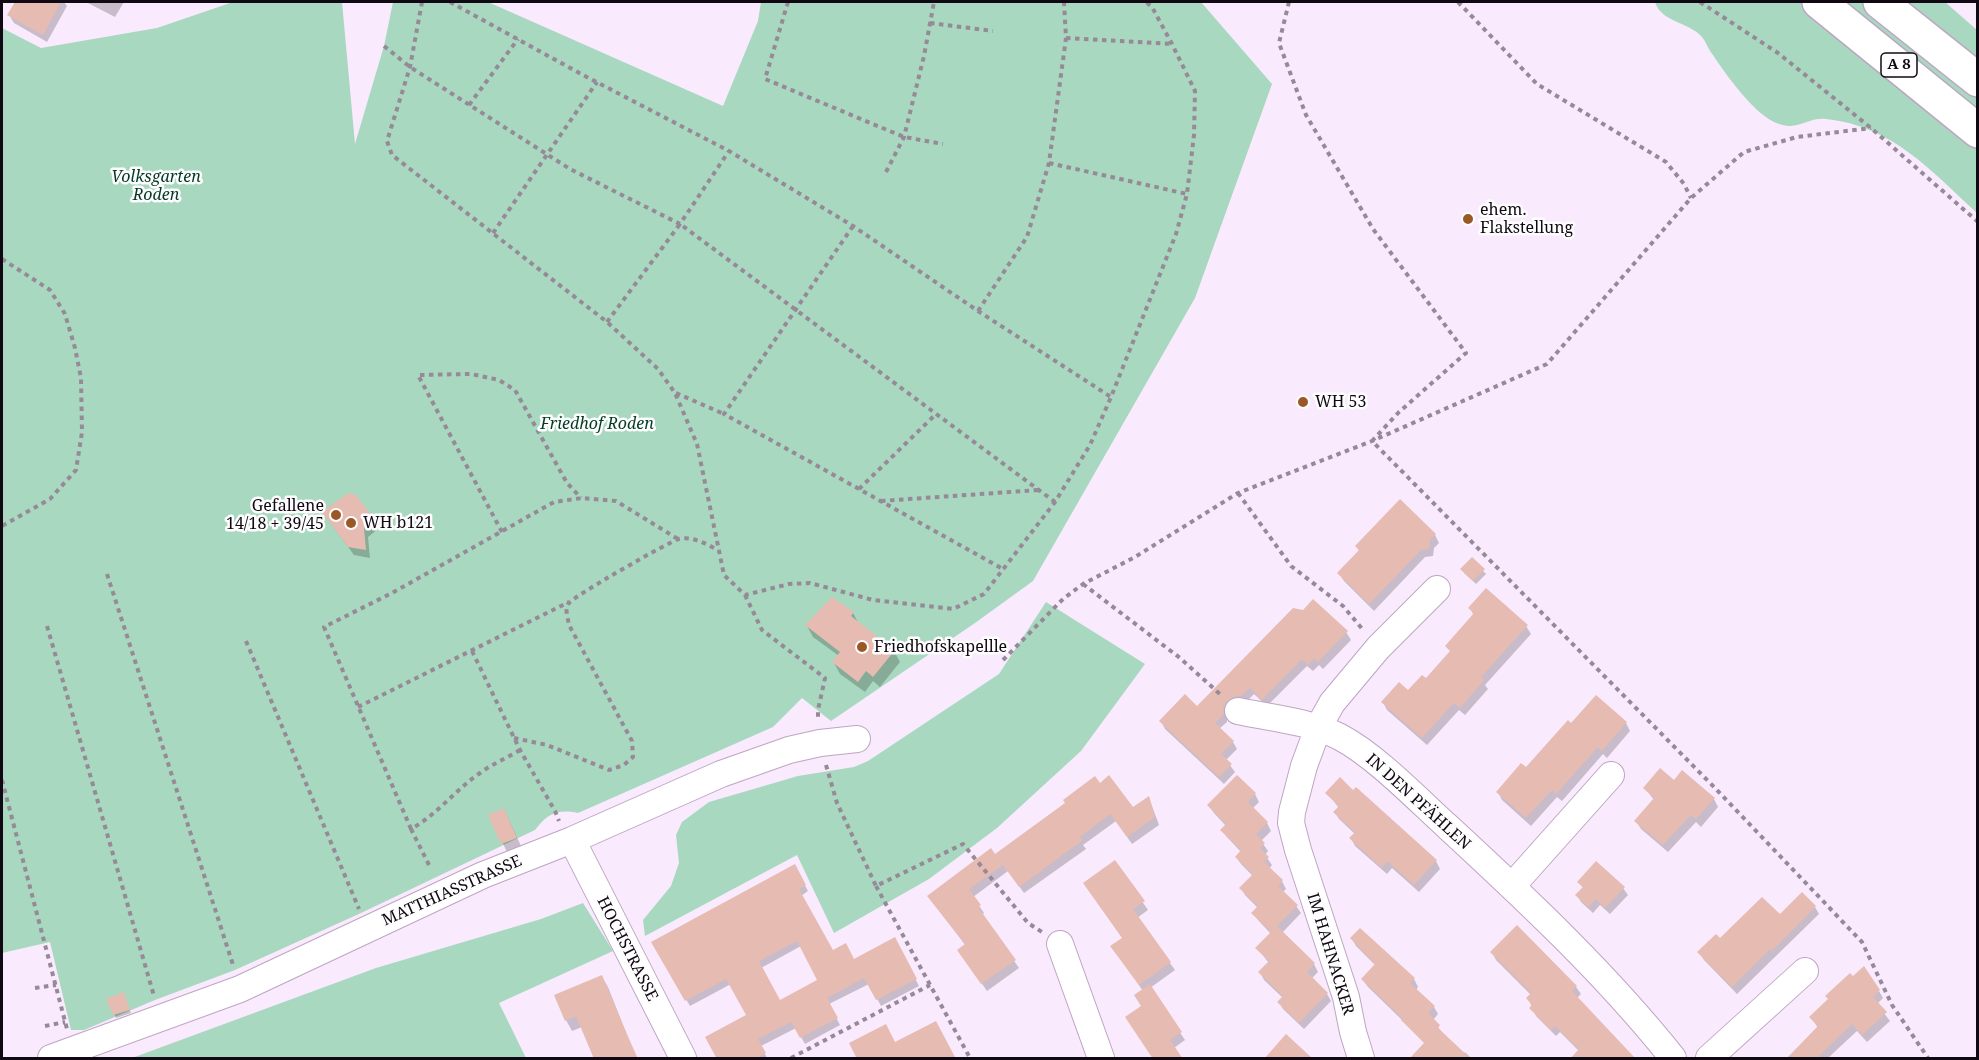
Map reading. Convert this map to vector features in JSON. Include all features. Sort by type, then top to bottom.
[{"type":"highway","name":"A 8","points":[[1819,2],[1977,131]]},
{"type":"highway","name":"A 8","points":[[1880,2],[1977,80]]},
{"type":"street","points":[[1318,728],[1332,704],[1378,648],[1437,589]]},
{"type":"street","name":"IN DEN PFÄHLEN","points":[[1238,711],[1318,728],[1340,737],[1359,749],[1398,781],[1512,886],[1642,1019],[1673,1059]]},
{"type":"street","name":"IM HAHNACKER","points":[[1318,728],[1304,766],[1291,823],[1346,997],[1361,1059]]},
{"type":"street","name":"MATTHIASSTRASSE","points":[[51,1059],[240,989],[483,875],[569,841],[721,774],[789,750],[820,743],[857,739]]},
{"type":"street","points":[[1512,886],[1611,775]]},
{"type":"street","name":"HOCHSTRASSE","points":[[569,841],[683,1059]]},
{"type":"street","points":[[1060,944],[1101,1059]]},
{"type":"street","points":[[1709,1059],[1805,971]]},
{"type":"path","points":[[423,2],[410,67],[387,141],[392,155],[606,322],[658,369],[675,393],[697,444],[724,575],[745,595],[762,630],[825,678],[818,710],[820,743],[837,803],[876,886],[969,1059]]},
{"type":"path","points":[[450,2],[729,151],[853,226],[1112,397]]},
{"type":"path","points":[[788,2],[765,79],[904,137],[944,144]]},
{"type":"path","points":[[886,172],[904,137],[924,56],[934,2]]},
{"type":"path","points":[[978,310],[1027,237],[1049,163],[1066,38],[1064,2]]},
{"type":"path","points":[[745,595],[789,584],[810,583],[873,600],[953,609],[984,594],[1055,502],[1090,445],[1112,397],[1176,234],[1187,194],[1194,135],[1196,91],[1152,7],[1146,2]]},
{"type":"path","points":[[1289,2],[1279,44],[1306,115],[1373,229],[1466,353],[1399,412],[1372,441]]},
{"type":"path","points":[[1458,2],[1537,84],[1666,162],[1684,184],[1691,198]]},
{"type":"path","points":[[1700,2],[1778,53],[1871,128],[1977,222]]},
{"type":"path","points":[[930,23],[993,31]]},
{"type":"path","points":[[1066,38],[1172,44]]},
{"type":"path","points":[[469,105],[518,39]]},
{"type":"path","points":[[384,46],[410,67],[570,170],[680,224],[1055,502]]},
{"type":"path","points":[[493,233],[597,82]]},
{"type":"path","points":[[1003,660],[1063,599],[1083,584],[1136,557],[1238,493],[1372,441],[1547,364],[1691,198],[1744,152],[1797,136],[1871,128]]},
{"type":"path","points":[[606,322],[680,224],[729,151]]},
{"type":"path","points":[[1049,163],[1187,194]]},
{"type":"path","points":[[724,414],[853,226]]},
{"type":"path","points":[[2,259],[50,290],[65,314],[81,378],[82,432],[76,470],[50,499],[2,526]]},
{"type":"path","points":[[502,532],[418,375],[471,374],[499,380],[515,390],[567,483],[582,498]]},
{"type":"path","points":[[675,393],[724,414],[1003,569]]},
{"type":"path","points":[[859,489],[936,414]]},
{"type":"path","points":[[1372,441],[1717,790],[1863,942],[1892,1005],[1928,1059]]},
{"type":"path","points":[[880,501],[1039,490]]},
{"type":"path","points":[[1238,493],[1292,566],[1343,606],[1378,648]]},
{"type":"path","points":[[429,865],[411,829],[324,627],[346,618],[554,502],[582,498],[616,501],[678,539],[699,540],[718,550]]},
{"type":"path","points":[[358,707],[569,602],[678,539]]},
{"type":"path","points":[[107,574],[240,989]]},
{"type":"path","points":[[1083,584],[1180,658],[1238,711]]},
{"type":"path","points":[[514,738],[547,745],[609,770],[624,765],[633,757],[632,741],[570,625],[566,607],[569,602]]},
{"type":"path","points":[[47,626],[161,1017]]},
{"type":"path","points":[[246,641],[368,928]]},
{"type":"path","points":[[471,651],[520,750],[569,841]]},
{"type":"path","points":[[411,829],[429,819],[445,802],[480,773],[520,750]]},
{"type":"path","points":[[2,780],[65,1023],[45,1026]]},
{"type":"path","points":[[876,886],[963,844],[1028,923],[1060,944]]},
{"type":"path","points":[[35,988],[56,985]]},
{"type":"path","points":[[790,1059],[930,985]]},
{"type":"green space","name":"Friedhof Roden","points":[[233,2],[342,2],[355,144],[384,46],[393,2],[488,2],[723,106],[758,21],[761,2],[1201,2],[1272,84],[1195,298],[1033,581],[831,721],[802,698],[773,727],[578,813],[559,812],[549,816],[535,830],[235,970],[84,1030],[71,1030],[50,942],[2,953],[2,28],[41,48],[157,28]]},
{"type":"green space","points":[[1655,2],[1945,2],[1977,30],[1977,213],[1909,153],[1871,131],[1850,123],[1826,119],[1789,126],[1766,117],[1732,82],[1701,36],[1696,31],[1663,14]]},
{"type":"green space","points":[[1046,602],[1145,664],[1081,751],[997,828],[929,879],[834,933],[797,855],[645,936],[643,920],[671,886],[679,863],[676,835],[682,822],[709,802],[798,776],[854,767],[868,761],[999,674]]},
{"type":"green space","points":[[583,903],[613,951],[499,1003],[526,1058],[132,1058],[376,968],[541,919]]},
{"type":"building","points":[[15,2],[61,2],[43,35],[7,15]]},
{"type":"building","name":"WH b121","points":[[348,493],[356,495],[375,520],[364,528],[366,550],[348,547],[322,512]]},
{"type":"building","points":[[1400,499],[1436,534],[1430,540],[1429,549],[1421,550],[1369,604],[1337,573],[1359,550],[1355,546]]},
{"type":"building","points":[[1472,557],[1485,569],[1473,581],[1460,569]]},
{"type":"building","points":[[1486,588],[1528,625],[1481,677],[1484,680],[1460,708],[1454,703],[1422,738],[1381,702],[1399,682],[1408,690],[1422,675],[1426,678],[1450,651],[1445,646],[1474,613],[1468,608]]},
{"type":"building","name":"Friedhofskapellle","points":[[832,597],[854,612],[851,616],[895,650],[873,677],[866,671],[858,682],[832,662],[840,652],[805,625]]},
{"type":"building","points":[[1313,599],[1348,631],[1318,662],[1314,658],[1308,665],[1302,659],[1262,700],[1250,688],[1241,696],[1233,697],[1226,702],[1223,708],[1224,714],[1215,723],[1234,741],[1221,754],[1232,764],[1219,777],[1159,721],[1185,694],[1197,706],[1293,608],[1303,610]]},
{"type":"building","points":[[1596,695],[1627,722],[1602,751],[1598,747],[1556,794],[1552,790],[1526,818],[1496,792],[1521,763],[1526,767],[1568,720],[1571,723]]},
{"type":"building","points":[[1660,768],[1674,780],[1682,770],[1715,798],[1696,819],[1691,815],[1663,845],[1634,821],[1654,798],[1643,788]]},
{"type":"building","points":[[1109,775],[1133,807],[1149,796],[1155,817],[1127,837],[1110,814],[1080,837],[1083,840],[1019,887],[1003,865],[969,889],[981,905],[978,907],[1016,960],[981,984],[957,950],[965,944],[927,896],[991,848],[995,854],[1065,803],[1063,800],[1095,776],[1100,783]]},
{"type":"building","points":[[1237,775],[1256,793],[1248,802],[1268,822],[1256,834],[1265,843],[1260,848],[1269,857],[1264,862],[1283,880],[1278,886],[1298,905],[1277,926],[1315,963],[1307,972],[1328,993],[1299,1023],[1277,1002],[1283,996],[1258,972],[1269,961],[1255,948],[1271,932],[1251,913],[1258,906],[1239,888],[1253,874],[1235,857],[1241,850],[1220,830],[1226,824],[1207,805]]},
{"type":"building","points":[[1340,777],[1353,790],[1356,787],[1437,860],[1414,885],[1387,861],[1382,868],[1349,838],[1355,832],[1333,812],[1339,806],[1325,793]]},
{"type":"building","points":[[504,808],[517,838],[501,844],[488,815]]},
{"type":"building","points":[[1115,860],[1145,901],[1133,909],[1171,962],[1139,985],[1110,946],[1122,938],[1083,883]]},
{"type":"building","points":[[1596,861],[1625,887],[1605,908],[1596,899],[1588,907],[1575,895],[1583,887],[1577,882]]},
{"type":"building","points":[[795,864],[806,885],[799,889],[833,950],[846,943],[854,959],[895,937],[917,979],[876,1000],[864,978],[827,998],[838,1018],[800,1038],[791,1022],[758,1039],[766,1053],[754,1059],[717,1059],[705,1037],[746,1015],[726,979],[685,1001],[651,942]],"holes":[[[797,941],[817,980],[780,1000],[759,961]]]},
{"type":"building","points":[[1802,892],[1816,906],[1772,951],[1770,949],[1732,987],[1697,952],[1716,934],[1720,938],[1762,897],[1780,914]]},
{"type":"building","points":[[1517,925],[1577,986],[1572,991],[1636,1059],[1570,1059],[1579,1049],[1555,1026],[1551,1030],[1529,1008],[1532,1005],[1526,998],[1531,993],[1490,952]]},
{"type":"building","points":[[1360,928],[1415,978],[1410,983],[1435,1006],[1428,1013],[1440,1025],[1438,1028],[1471,1059],[1409,1059],[1424,1043],[1401,1020],[1402,1018],[1361,979],[1375,964],[1350,938]]},
{"type":"building","points":[[1864,966],[1880,990],[1873,997],[1887,1012],[1862,1035],[1852,1024],[1816,1059],[1786,1059],[1818,1026],[1809,1017],[1828,999],[1825,996],[1850,973],[1853,976]]},
{"type":"building","points":[[602,975],[638,1059],[594,1059],[576,1016],[565,1021],[554,995]]},
{"type":"building","points":[[1150,984],[1182,1032],[1170,1040],[1183,1059],[1153,1059],[1125,1017],[1141,1006],[1134,995]]},
{"type":"building","points":[[124,992],[130,1010],[113,1015],[106,999]]},
{"type":"building","points":[[936,1021],[956,1059],[857,1059],[849,1043],[886,1024],[895,1042]]},
{"type":"building","points":[[1286,1034],[1313,1059],[1264,1059]]},
{"type":"place","name":"ehem. Flakstellung","points":[[1468,219]]},
{"type":"place","name":"WH 53","points":[[1303,402]]},
{"type":"place","name":"Gefallene 14/18 + 39/45","points":[[336,515]]},
{"type":"place","name":"WH b121","points":[[351,523]]},
{"type":"place","name":"Friedhofskapellle","points":[[862,647]]},
{"type":"park label","name":"Volksgarten Roden","points":[[156,186]]}]
